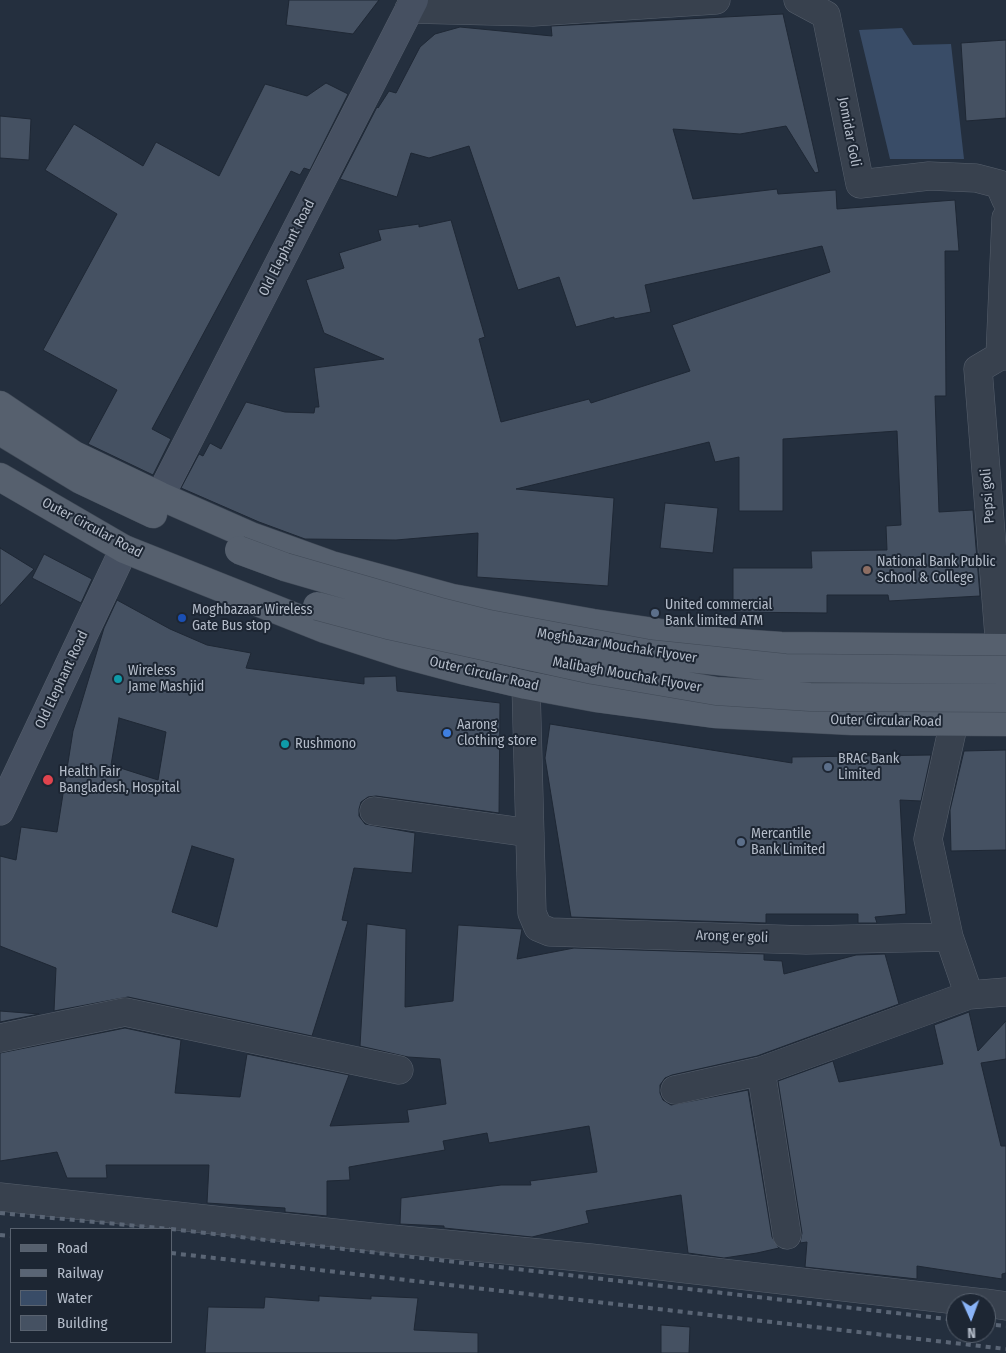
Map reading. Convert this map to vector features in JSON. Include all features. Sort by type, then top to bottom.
[{"type":"main road","points":[[0,405],[74,455],[253,537],[332,566],[452,598],[592,623],[722,642],[781,646],[957,649],[1004,656]]},
{"type":"main road","name":"Moghbazar Mouchak Flyover","points":[[0,431],[81,480],[239,550],[284,567],[489,624],[650,654],[785,668],[1004,656]]},
{"type":"main road","name":"Outer Circular Road","points":[[0,477],[124,549],[325,629],[402,654],[526,685],[596,698],[716,714],[801,719],[1006,722]]},
{"type":"main road","name":"Malibagh Mouchak Flyover","points":[[254,600],[283,600],[317,606],[388,625],[574,666],[716,690],[810,697],[1006,698]]},
{"type":"main road","points":[[954,722],[957,649]]},
{"type":"street","points":[[411,5],[533,12],[716,0]]},
{"type":"street","name":"Jomidar Goli","points":[[798,0],[826,15],[860,184],[929,176],[976,178],[999,184],[1006,200]]},
{"type":"street","name":"Old Elephant Road","points":[[160,496],[411,5]]},
{"type":"street","points":[[1003,356],[1006,218]]},
{"type":"street","name":"Pepsi goli","points":[[1003,356],[978,369],[1004,656]]},
{"type":"street","name":"Old Elephant Road","points":[[0,811],[124,549]]},
{"type":"street","name":"Arong er goli","points":[[526,685],[532,914],[538,927],[550,932],[806,940],[949,937]]},
{"type":"street","points":[[954,722],[928,839],[949,937],[969,996]]},
{"type":"street","points":[[374,812],[530,832]]},
{"type":"street","points":[[675,1090],[761,1071],[969,996],[1006,992]]},
{"type":"street","points":[[0,1038],[125,1012],[399,1070]]},
{"type":"street","points":[[761,1071],[787,1235]]},
{"type":"street","points":[[0,1196],[381,1238],[591,1258],[946,1299]]},
{"type":"water","points":[[902,28],[913,45],[951,44],[964,159],[890,159],[859,30]]},
{"type":"building","points":[[289,0],[379,0],[353,34],[286,25]]},
{"type":"building","points":[[783,14],[819,172],[815,173],[786,126],[740,134],[673,129],[693,199],[777,189],[778,194],[836,190],[837,209],[955,200],[959,251],[945,251],[946,396],[935,396],[939,512],[973,510],[980,596],[889,601],[888,595],[827,595],[827,613],[733,612],[733,568],[812,568],[811,551],[887,550],[886,526],[901,525],[897,431],[783,439],[783,511],[739,511],[739,457],[715,462],[709,442],[516,489],[614,498],[608,586],[477,577],[478,533],[396,540],[305,539],[259,522],[181,488],[199,454],[203,456],[210,443],[221,449],[246,402],[285,412],[314,413],[315,407],[319,407],[314,368],[384,359],[324,333],[306,280],[344,268],[339,253],[381,240],[378,230],[419,224],[419,227],[451,220],[485,337],[479,339],[501,422],[589,399],[591,403],[690,371],[672,325],[830,272],[822,246],[645,285],[651,312],[614,319],[614,317],[576,327],[559,277],[518,290],[469,146],[429,158],[411,153],[397,197],[340,179],[377,107],[389,91],[396,93],[420,47],[435,34],[460,27],[552,36],[551,26]]},
{"type":"building","points":[[1006,40],[1006,118],[966,121],[961,43]]},
{"type":"building","points":[[326,83],[348,94],[310,170],[304,168],[300,175],[291,171],[152,429],[171,439],[153,475],[88,444],[117,390],[43,350],[117,214],[45,170],[74,124],[143,166],[156,142],[219,176],[265,84],[307,96]]},
{"type":"building","points":[[0,116],[31,119],[29,160],[0,158]]},
{"type":"building","points":[[665,503],[718,508],[713,553],[660,548]]},
{"type":"building","points":[[0,548],[34,569],[0,606]]},
{"type":"building","points":[[44,554],[92,579],[81,603],[32,578]]},
{"type":"building","points":[[117,600],[170,629],[207,645],[251,653],[246,668],[364,684],[364,677],[396,676],[397,691],[500,703],[499,813],[376,796],[368,797],[361,802],[359,816],[365,824],[415,833],[412,873],[354,868],[342,920],[348,921],[312,1036],[128,997],[54,1011],[56,968],[0,946],[0,856],[16,860],[21,827],[57,832],[73,731],[104,628]],"holes":[[[119,718],[166,732],[158,780],[111,765]],[[192,846],[234,859],[217,927],[172,912]]]},
{"type":"building","points":[[550,724],[792,763],[792,757],[931,755],[921,801],[900,800],[906,914],[875,917],[877,923],[858,923],[858,914],[766,914],[766,923],[571,917],[545,758]]},
{"type":"building","points":[[1006,750],[1006,850],[951,851],[950,810],[964,751]]},
{"type":"building","points":[[367,924],[406,929],[405,1007],[453,1001],[458,925],[522,929],[517,959],[574,948],[764,954],[764,960],[782,961],[784,974],[856,955],[885,954],[899,1004],[757,1056],[672,1075],[665,1078],[660,1085],[660,1093],[663,1100],[671,1105],[748,1090],[772,1237],[779,1248],[757,1253],[724,1258],[688,1253],[681,1195],[586,1211],[589,1223],[532,1237],[444,1228],[444,1226],[400,1224],[401,1198],[501,1185],[531,1185],[530,1181],[597,1172],[589,1126],[489,1143],[487,1133],[443,1141],[445,1150],[349,1167],[350,1180],[327,1181],[327,1216],[285,1212],[285,1208],[207,1203],[209,1165],[106,1165],[107,1178],[67,1178],[57,1152],[0,1161],[0,1053],[125,1028],[181,1040],[175,1093],[240,1097],[247,1054],[349,1075],[330,1126],[409,1122],[407,1110],[446,1104],[440,1059],[408,1057],[360,1046]]},
{"type":"building","points":[[0,1011],[39,1014],[0,1022]]},
{"type":"building","points":[[969,1012],[978,1051],[1006,1021],[1006,1059],[981,1063],[1001,1146],[1006,1146],[1006,1273],[1002,1274],[1002,1279],[917,1266],[917,1279],[805,1267],[807,1242],[800,1243],[802,1233],[778,1081],[833,1061],[839,1082],[943,1064],[934,1025]]},
{"type":"building","points":[[319,1296],[371,1299],[371,1296],[418,1298],[414,1330],[478,1333],[478,1353],[205,1353],[208,1307],[264,1308],[265,1297],[319,1301]]},
{"type":"building","points":[[661,1325],[690,1327],[689,1353],[661,1353]]},
{"type":"railway","points":[[0,1213],[159,1228]]},
{"type":"railway","points":[[172,1229],[946,1319]]},
{"type":"railway","points":[[0,1235],[10,1236]]},
{"type":"railway","points":[[172,1253],[1006,1349]]},
{"type":"railway","points":[[996,1325],[1006,1326]]},
{"type":"place","name":"National Bank Public School & College","points":[[867,570]]},
{"type":"place","name":"United commercial Bank limited ATM","points":[[655,613]]},
{"type":"place","name":"Moghbazaar Wireless Gate Bus stop","points":[[182,618]]},
{"type":"place","name":"Wireless Jame Mashjid","points":[[118,679]]},
{"type":"place","name":"Aarong Clothing store","points":[[447,733]]},
{"type":"place","name":"Rushmono","points":[[285,744]]},
{"type":"place","name":"BRAC Bank Limited","points":[[828,767]]},
{"type":"place","name":"Health Fair Bangladesh, Hospital","points":[[48,780]]},
{"type":"place","name":"Mercantile Bank Limited","points":[[741,842]]}]
